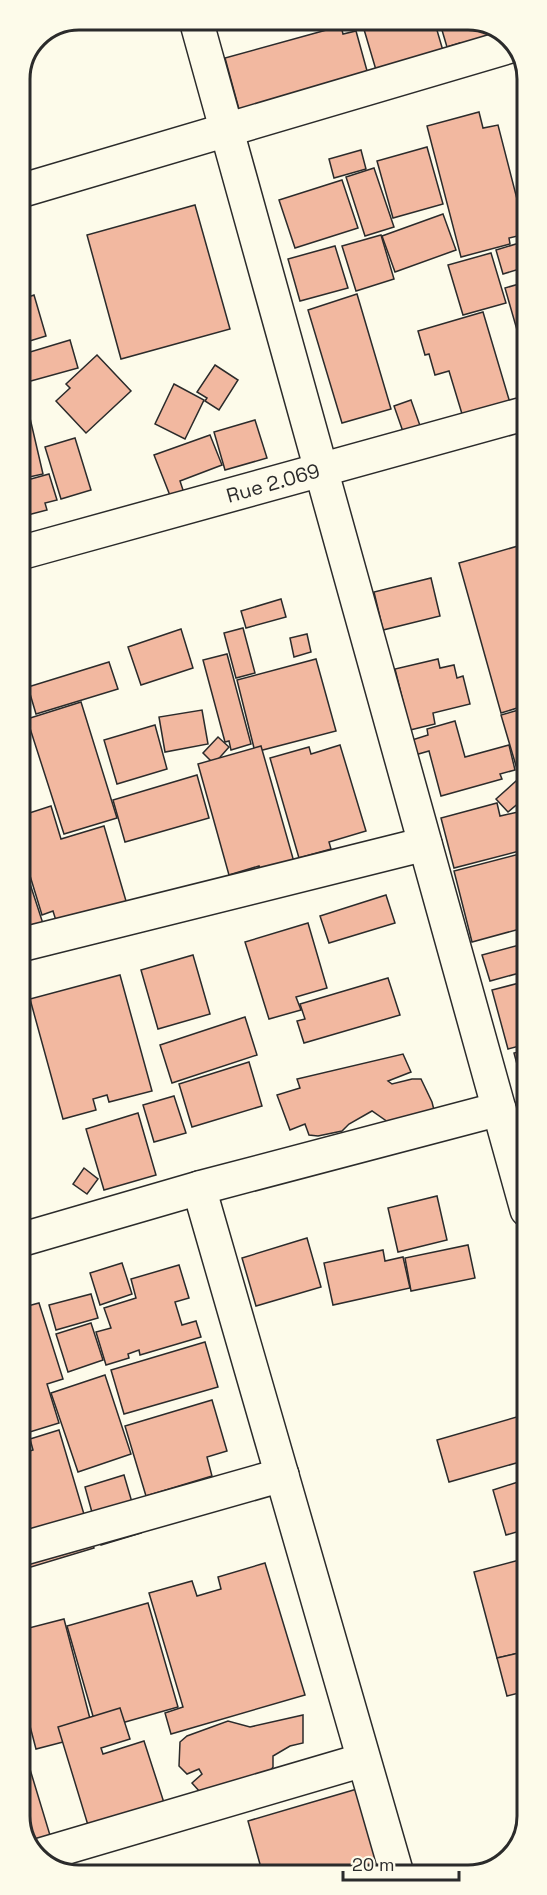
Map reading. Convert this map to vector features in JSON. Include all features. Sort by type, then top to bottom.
[{"type":"street","points":[[199,30],[517,1174]]},
{"type":"street","points":[[30,188],[505,48]]},
{"type":"street","name":"Rue 2.069","points":[[30,550],[517,416]]},
{"type":"street","points":[[30,943],[425,844]]},
{"type":"street","points":[[30,1237],[200,1188],[499,1109]]},
{"type":"street","points":[[200,1188],[394,1865]]},
{"type":"street","points":[[30,1546],[282,1475]]},
{"type":"street","points":[[47,1853],[363,1760]]},
{"type":"building","points":[[326,30],[342,30],[343,34],[356,31],[369,78],[240,113],[225,58]]},
{"type":"building","points":[[364,30],[437,30],[451,78],[384,97]]},
{"type":"building","points":[[442,30],[478,31],[493,37],[499,61],[467,68],[460,43],[447,47]]},
{"type":"building","points":[[479,112],[483,128],[498,125],[517,199],[517,236],[509,238],[510,244],[461,257],[427,126]]},
{"type":"building","points":[[427,147],[443,204],[393,218],[377,161]]},
{"type":"building","points":[[361,150],[366,169],[334,178],[329,159]]},
{"type":"building","points":[[374,168],[394,227],[365,236],[346,177]]},
{"type":"building","points":[[342,180],[358,228],[295,248],[279,200]]},
{"type":"building","points":[[195,205],[230,329],[121,359],[87,235]]},
{"type":"building","points":[[443,214],[456,250],[395,272],[382,236]]},
{"type":"building","points":[[381,235],[394,279],[356,291],[342,246]]},
{"type":"building","points":[[517,244],[517,270],[503,274],[496,250]]},
{"type":"building","points":[[335,246],[348,288],[300,301],[288,259]]},
{"type":"building","points":[[491,253],[506,303],[463,315],[448,265]]},
{"type":"building","points":[[517,285],[517,330],[505,288]]},
{"type":"building","points":[[357,294],[391,409],[342,423],[308,310]]},
{"type":"building","points":[[34,295],[46,336],[30,341],[30,296]]},
{"type":"building","points":[[483,312],[513,413],[466,427],[449,371],[435,375],[429,354],[425,355],[418,331]]},
{"type":"building","points":[[70,340],[78,368],[30,381],[30,352]]},
{"type":"building","points":[[97,355],[131,391],[86,433],[56,401],[70,388],[66,384]]},
{"type":"building","points":[[215,365],[238,380],[219,410],[205,401],[207,398],[197,392]]},
{"type":"building","points":[[174,384],[204,400],[185,439],[155,424]]},
{"type":"building","points":[[411,400],[424,437],[407,443],[394,406]]},
{"type":"building","points":[[30,418],[43,474],[30,477]]},
{"type":"building","points":[[255,420],[267,458],[225,470],[214,432]]},
{"type":"building","points":[[210,435],[222,465],[180,481],[184,493],[171,498],[154,455]]},
{"type":"building","points":[[75,438],[91,490],[61,499],[45,447]]},
{"type":"building","points":[[49,474],[57,500],[45,503],[47,510],[30,514],[30,479]]},
{"type":"building","points":[[517,546],[517,708],[501,713],[459,563]]},
{"type":"building","points":[[431,578],[440,616],[383,630],[374,592]]},
{"type":"building","points":[[281,599],[286,617],[246,628],[241,611]]},
{"type":"building","points":[[243,628],[255,673],[236,678],[224,633]]},
{"type":"building","points":[[181,629],[193,668],[141,685],[128,647]]},
{"type":"building","points":[[307,634],[311,652],[294,657],[290,638]]},
{"type":"building","points":[[227,654],[251,744],[231,750],[229,741],[225,742],[203,660]]},
{"type":"building","points":[[316,659],[336,731],[255,752],[237,680]]},
{"type":"building","points":[[438,659],[440,668],[454,665],[457,678],[463,676],[470,704],[433,713],[435,724],[410,730],[395,669]]},
{"type":"building","points":[[109,662],[118,689],[36,714],[30,686]]},
{"type":"building","points":[[81,702],[117,818],[64,834],[30,728],[30,718]]},
{"type":"building","points":[[202,710],[208,744],[165,752],[159,717]]},
{"type":"building","points":[[517,710],[517,769],[501,715]]},
{"type":"building","points":[[455,721],[465,757],[509,745],[515,770],[500,774],[502,779],[441,796],[429,751],[415,755],[412,740],[428,735],[427,729]]},
{"type":"building","points":[[155,725],[167,769],[117,784],[104,740]]},
{"type":"building","points":[[218,737],[229,747],[214,764],[203,753]]},
{"type":"building","points":[[340,745],[366,831],[329,842],[331,849],[299,858],[270,758],[309,747],[311,754]]},
{"type":"building","points":[[261,746],[296,869],[263,879],[259,866],[229,875],[198,764]]},
{"type":"building","points":[[197,775],[209,818],[125,842],[113,800]]},
{"type":"building","points":[[517,782],[517,804],[508,812],[496,799]]},
{"type":"building","points":[[497,803],[500,816],[517,812],[517,852],[454,868],[441,818]]},
{"type":"building","points":[[51,806],[61,839],[104,826],[131,918],[62,940],[53,911],[42,915],[30,876],[30,813]]},
{"type":"building","points":[[517,855],[517,930],[472,942],[454,871]]},
{"type":"building","points":[[30,884],[48,939],[30,945]]},
{"type":"building","points":[[386,895],[395,923],[329,943],[320,916]]},
{"type":"building","points":[[308,923],[327,988],[296,997],[301,1010],[269,1019],[245,942]]},
{"type":"building","points":[[517,946],[517,974],[490,981],[482,955]]},
{"type":"building","points":[[193,955],[210,1014],[158,1029],[141,970]]},
{"type":"building","points":[[120,975],[152,1091],[109,1102],[107,1095],[93,1099],[96,1110],[63,1119],[30,999]]},
{"type":"building","points":[[388,978],[400,1015],[304,1043],[297,1021],[305,1019],[300,1004]]},
{"type":"building","points":[[517,984],[517,1047],[508,1049],[492,990]]},
{"type":"building","points":[[245,1017],[257,1055],[172,1083],[160,1045]]},
{"type":"building","points":[[403,1054],[411,1072],[388,1081],[392,1084],[421,1079],[432,1102],[436,1118],[388,1122],[372,1111],[349,1124],[342,1131],[318,1136],[309,1135],[305,1124],[290,1130],[277,1095],[300,1088],[297,1079]]},
{"type":"building","points":[[249,1062],[262,1106],[192,1127],[179,1084]]},
{"type":"building","points":[[174,1096],[186,1133],[154,1142],[143,1105]]},
{"type":"building","points":[[138,1113],[156,1175],[104,1190],[86,1129]]},
{"type":"building","points":[[84,1168],[98,1179],[87,1194],[73,1184]]},
{"type":"building","points":[[437,1196],[447,1240],[398,1252],[388,1208]]},
{"type":"building","points":[[307,1238],[321,1287],[256,1306],[242,1258]]},
{"type":"building","points":[[468,1245],[475,1278],[411,1291],[405,1258]]},
{"type":"building","points":[[383,1250],[385,1261],[403,1257],[410,1288],[333,1305],[324,1263]]},
{"type":"building","points":[[122,1263],[132,1294],[100,1305],[90,1273]]},
{"type":"building","points":[[179,1265],[189,1298],[175,1302],[182,1325],[196,1321],[201,1337],[140,1355],[139,1350],[128,1354],[129,1358],[106,1365],[96,1332],[111,1328],[104,1308],[136,1298],[131,1279]]},
{"type":"building","points":[[91,1294],[98,1318],[56,1330],[49,1305]]},
{"type":"building","points":[[39,1303],[63,1379],[47,1384],[59,1423],[30,1432],[30,1305]]},
{"type":"building","points":[[91,1323],[103,1360],[68,1372],[56,1334]]},
{"type":"building","points":[[205,1342],[218,1387],[124,1414],[111,1370]]},
{"type":"building","points":[[105,1375],[131,1454],[78,1472],[51,1393]]},
{"type":"building","points":[[212,1400],[227,1451],[207,1457],[212,1476],[146,1496],[125,1426]]},
{"type":"building","points":[[517,1417],[517,1463],[449,1482],[437,1440]]},
{"type":"building","points":[[59,1430],[94,1548],[30,1567],[30,1451],[33,1450],[30,1439]]},
{"type":"building","points":[[124,1475],[141,1533],[101,1545],[85,1487]]},
{"type":"building","points":[[517,1482],[517,1532],[506,1535],[493,1490]]},
{"type":"building","points":[[517,1561],[517,1653],[497,1658],[474,1572]]},
{"type":"building","points":[[265,1563],[305,1695],[171,1734],[165,1713],[183,1707],[149,1593],[192,1581],[197,1596],[221,1589],[218,1577]]},
{"type":"building","points":[[148,1603],[178,1707],[97,1730],[67,1626]]},
{"type":"building","points":[[64,1619],[94,1734],[36,1749],[30,1726],[30,1628]]},
{"type":"building","points":[[517,1653],[517,1694],[507,1696],[497,1658]]},
{"type":"building","points":[[120,1708],[130,1739],[101,1748],[103,1754],[144,1741],[167,1812],[91,1835],[58,1727]]},
{"type":"building","points":[[303,1715],[303,1743],[290,1746],[273,1756],[273,1767],[264,1781],[200,1792],[192,1783],[202,1774],[199,1769],[187,1774],[179,1766],[180,1742],[187,1736],[228,1721],[250,1727]]},
{"type":"building","points":[[30,1769],[57,1860],[40,1846],[31,1826]]},
{"type":"building","points":[[357,1789],[378,1865],[260,1865],[248,1821]]}]
